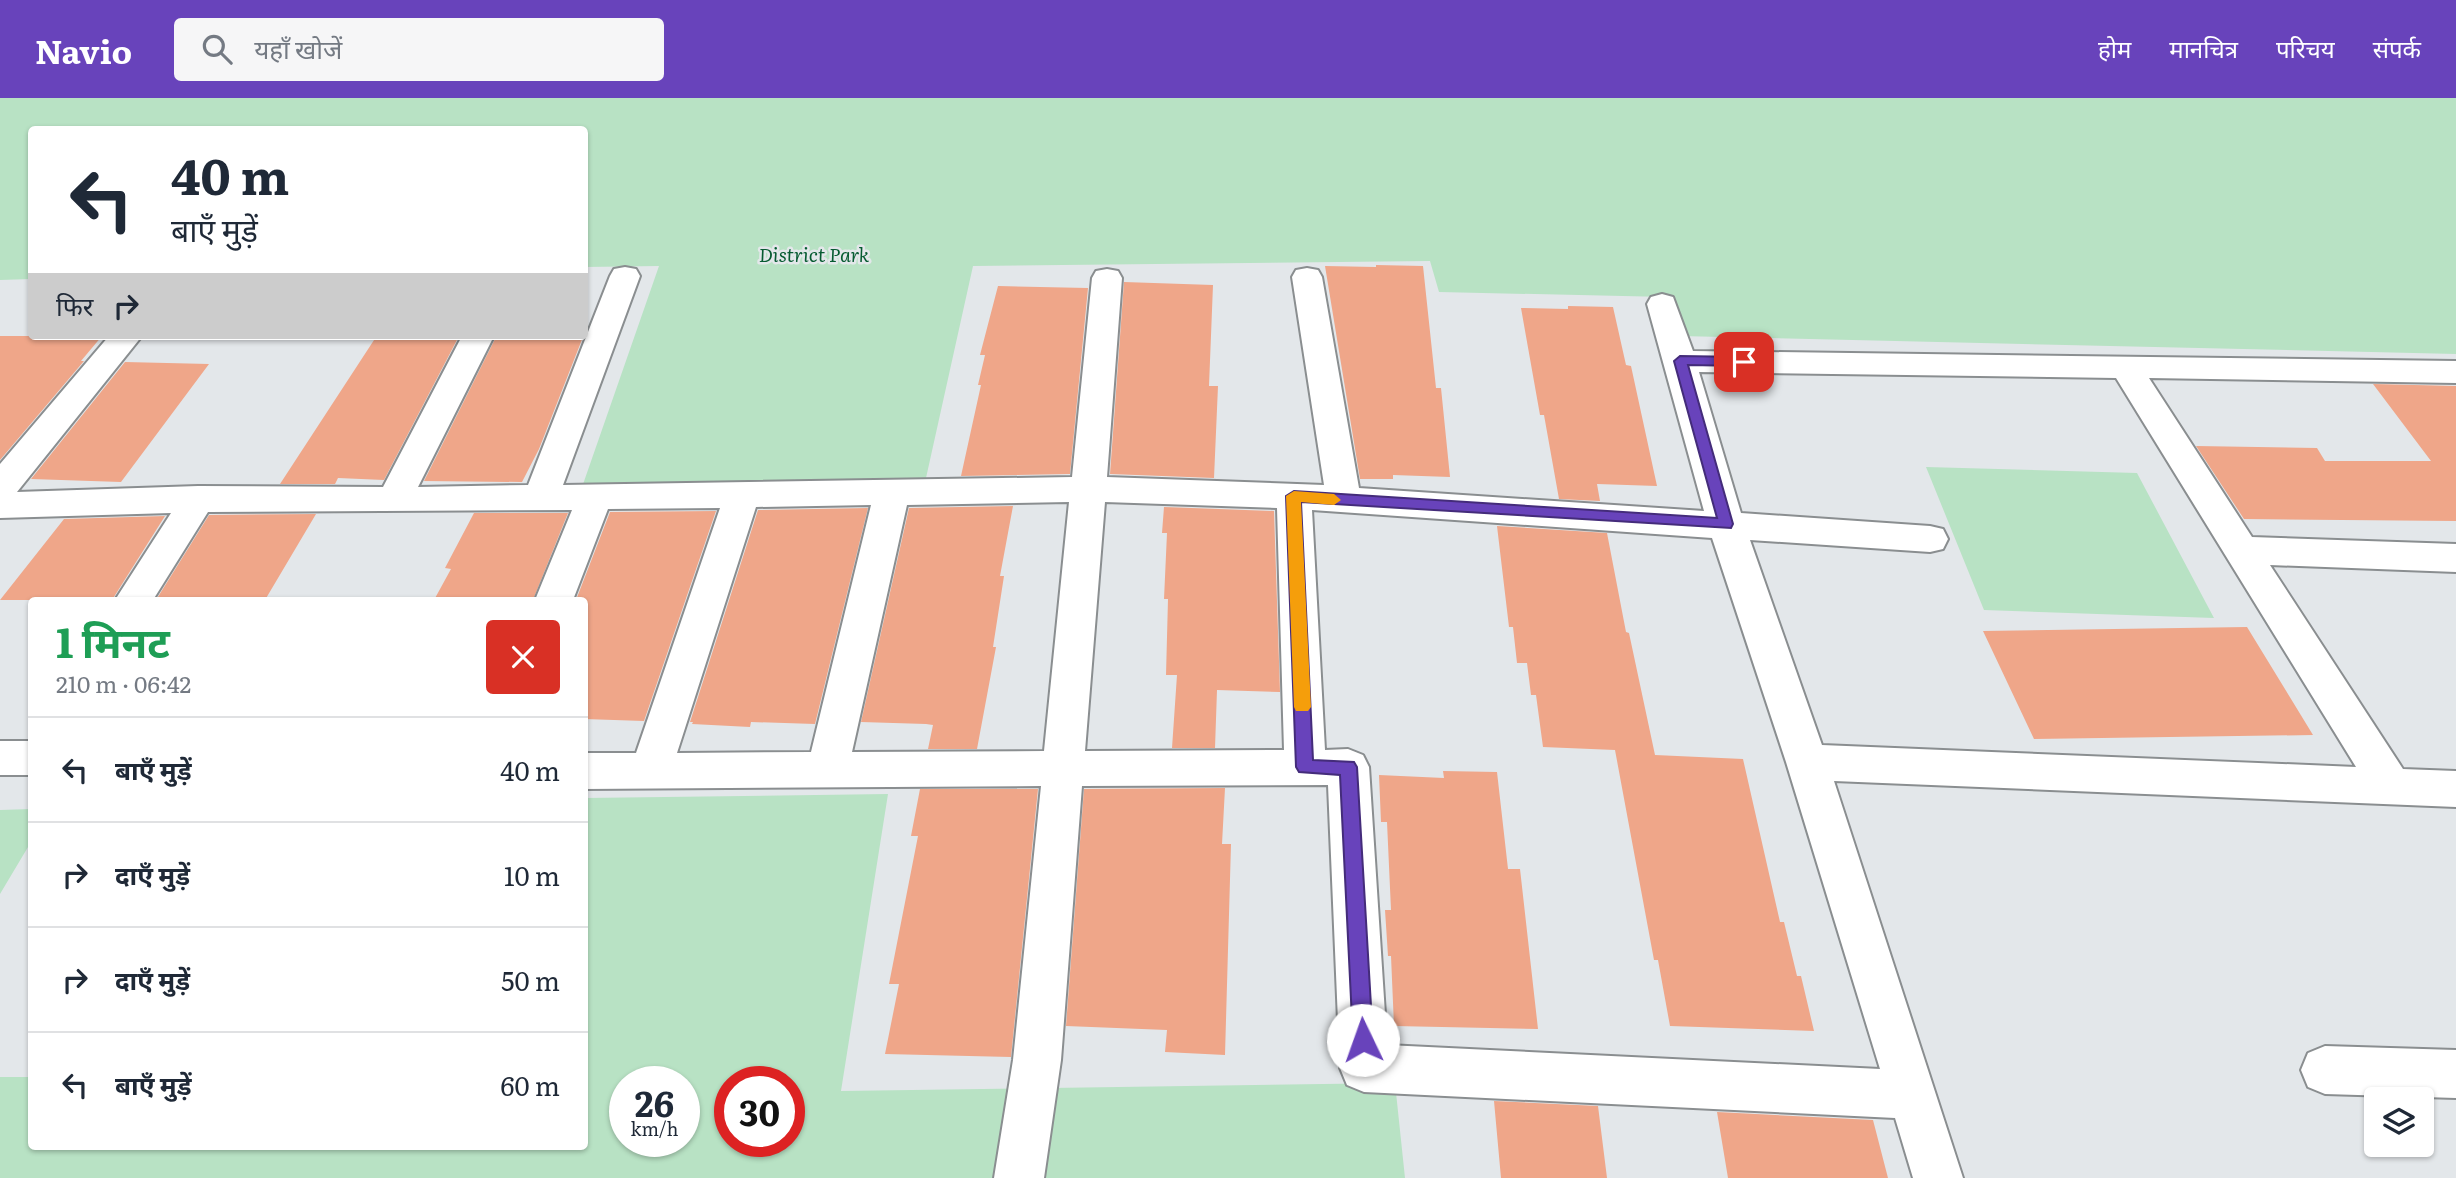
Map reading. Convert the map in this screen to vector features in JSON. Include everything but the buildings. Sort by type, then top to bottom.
[{"type":"street","points":[[541,497],[625,276]]},
{"type":"street","points":[[1307,277],[1344,500]]},
{"type":"street","points":[[1019,1178],[1037,1060],[1086,489],[1107,278]]},
{"type":"street","points":[[1662,304],[1726,524],[1807,762],[1938,1178]]},
{"type":"street","points":[[0,488],[123,340]]},
{"type":"street","points":[[394,500],[476,340]]},
{"type":"street","points":[[1680,361],[2456,372]]},
{"type":"street","points":[[2126,368],[2392,788]]},
{"type":"street","points":[[0,505],[198,499],[394,500],[1086,489],[1294,496],[1930,539]]},
{"type":"street","points":[[827,771],[892,492]]},
{"type":"street","points":[[651,771],[743,494]]},
{"type":"street","points":[[555,597],[595,496]]},
{"type":"street","points":[[1294,496],[1305,767]]},
{"type":"street","points":[[136,597],[198,499]]},
{"type":"street","points":[[2243,550],[2456,558]]},
{"type":"street","points":[[0,758],[28,758]]},
{"type":"street","points":[[1807,762],[2456,789]]},
{"type":"street","points":[[588,771],[1348,767],[1364,1068],[1912,1095]]},
{"type":"street","points":[[2325,1070],[2456,1074]]},
{"type":"green space","name":"District Park","points":[[0,98],[2456,98],[2456,354],[1679,336],[1667,297],[1439,292],[1430,261],[973,266],[924,487],[581,490],[659,266],[588,267],[588,126],[28,126],[28,279],[0,280]]},
{"type":"green space","points":[[1926,467],[2137,473],[2214,618],[1984,610]]},
{"type":"green space","points":[[888,794],[841,1091],[1395,1083],[1405,1178],[0,1178],[0,1077],[28,1077],[28,1150],[588,1150],[588,798]]},
{"type":"green space","points":[[28,809],[28,847],[0,894],[0,810]]},
{"type":"slow traffic","points":[[1302,707],[1294,496],[1334,500]]},
{"type":"route","points":[[1363,1040],[1348,767],[1305,767],[1294,496],[1726,524],[1680,361],[1744,362]]}]
